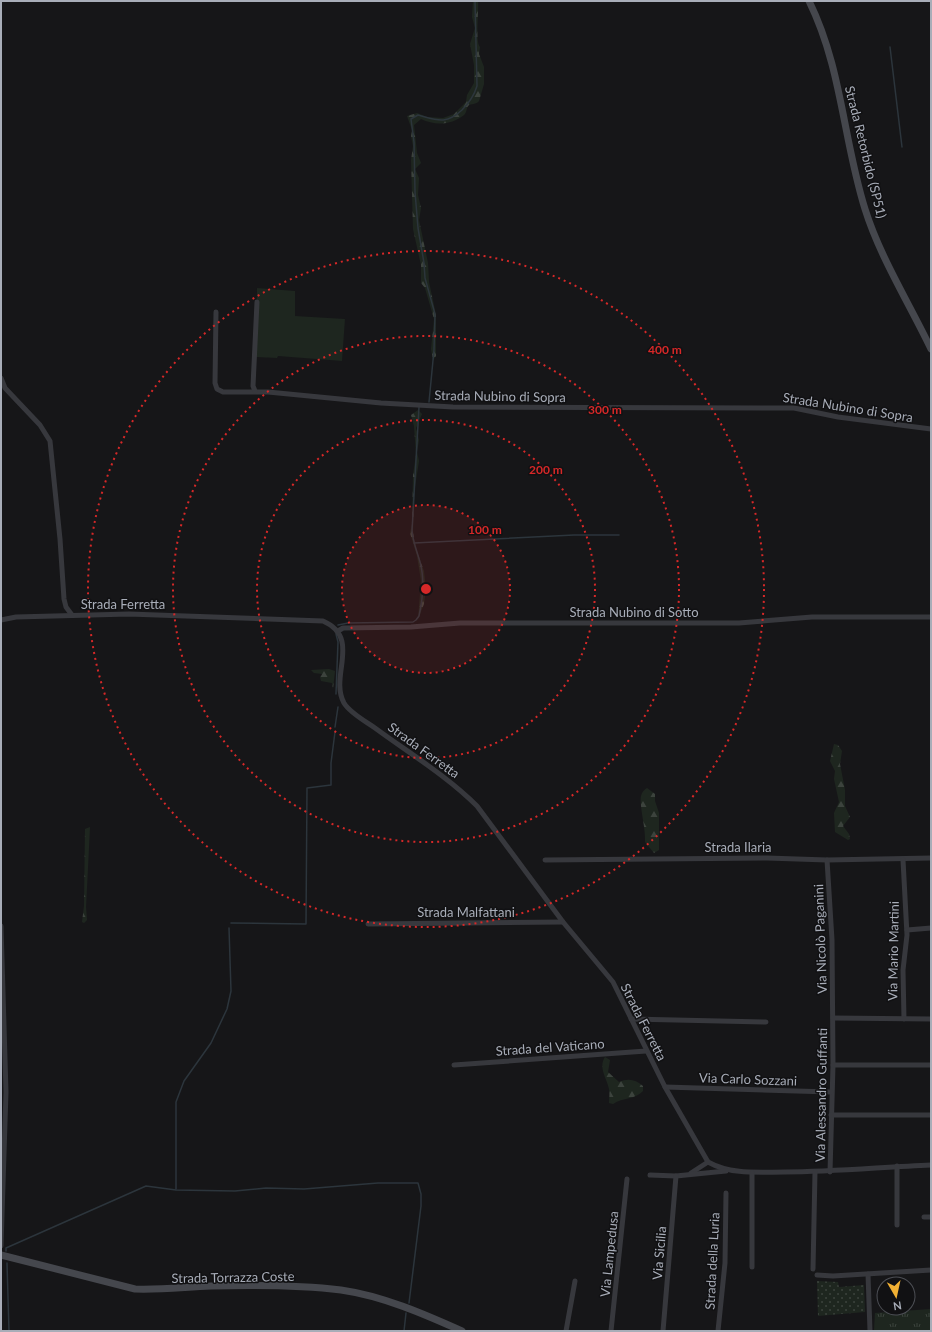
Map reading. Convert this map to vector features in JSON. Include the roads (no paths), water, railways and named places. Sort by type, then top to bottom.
[{"type":"street","name":"Strada Retorbido (SP51)","points":[[808,1],[818,20],[829,50],[865,208],[876,238],[931,349]]},
{"type":"street","points":[[255,391],[253,386],[257,302]]},
{"type":"street","name":"Strada Nubino di Sopra","points":[[216,312],[215,383],[217,389],[222,392],[255,391],[446,406],[794,408],[838,417],[931,430]]},
{"type":"street","name":"Strada Ferretta","points":[[1,378],[9,392],[40,425],[50,441],[66,606],[72,615],[171,615],[323,621],[332,625],[338,631],[343,643],[341,693],[345,703],[392,740],[463,792],[477,806],[563,922],[613,982],[646,1051],[708,1162]]},
{"type":"street","points":[[58,616],[64,612],[66,606]]},
{"type":"street","points":[[1,620],[16,617],[72,615]]},
{"type":"street","name":"Strada Nubino di Sotto","points":[[338,631],[343,628],[411,627],[460,623],[739,623],[812,617],[931,617]]},
{"type":"street","name":"Strada Ilaria","points":[[545,860],[767,858],[903,860],[931,858]]},
{"type":"street","name":"Via Nicolò Paganini","points":[[827,860],[832,940],[833,1018]]},
{"type":"street","name":"Via Mario Martini","points":[[903,860],[907,930],[903,970],[904,1019]]},
{"type":"street","name":"Strada Malfattani","points":[[368,924],[563,922]]},
{"type":"street","points":[[1,926],[6,1092],[1,1246]]},
{"type":"street","points":[[907,930],[931,928]]},
{"type":"street","points":[[833,1018],[931,1019]]},
{"type":"street","name":"Via Alessandro Guffanti","points":[[830,1172],[833,1018]]},
{"type":"street","points":[[631,1019],[766,1022]]},
{"type":"street","name":"Strada del Vaticano","points":[[454,1065],[646,1051]]},
{"type":"street","points":[[833,1065],[931,1065]]},
{"type":"street","name":"Via Carlo Sozzani","points":[[665,1087],[831,1092]]},
{"type":"street","points":[[831,1115],[931,1115]]},
{"type":"street","points":[[688,1175],[701,1168],[708,1162],[718,1167],[731,1170],[752,1172],[830,1172],[897,1166],[931,1165]]},
{"type":"street","points":[[897,1166],[897,1225]]},
{"type":"street","points":[[650,1175],[676,1176],[731,1170]]},
{"type":"street","points":[[752,1172],[752,1267]]},
{"type":"street","points":[[813,1270],[815,1172]]},
{"type":"street","name":"Via Sicilia","points":[[663,1331],[676,1176]]},
{"type":"street","name":"Via Lampedusa","points":[[611,1331],[627,1179]]},
{"type":"street","name":"Strada della Luria","points":[[718,1331],[725,1264],[726,1193]]},
{"type":"street","points":[[924,1217],[931,1217]]},
{"type":"street","name":"Strada Torrazza Coste","points":[[1,1255],[135,1289],[156,1290],[210,1286],[249,1286],[341,1290],[385,1300],[462,1331]]},
{"type":"street","points":[[818,1275],[833,1276],[931,1270]]},
{"type":"street","points":[[868,1274],[870,1331]]},
{"type":"street","points":[[566,1331],[575,1281]]},
{"type":"waterway","points":[[429,402],[434,350],[435,314],[425,278],[418,228],[415,192],[414,142],[411,119],[418,115],[436,120],[451,118],[462,110],[473,96],[477,86],[475,1]]},
{"type":"waterway","points":[[890,47],[902,147]]},
{"type":"waterway","points":[[338,625],[348,623],[413,622],[419,616],[423,576],[412,531],[419,407]]},
{"type":"waterway","points":[[414,543],[574,535],[619,535]]},
{"type":"waterway","points":[[336,634],[338,642],[336,694]]},
{"type":"waterway","points":[[335,727],[338,707]]},
{"type":"waterway","points":[[231,923],[306,924],[307,788],[331,785],[331,763],[335,732]]},
{"type":"waterway","points":[[176,1189],[176,1102],[184,1081],[211,1043],[227,1009],[231,991],[229,928]]},
{"type":"waterway","points":[[6,1251],[6,1248],[146,1186],[176,1190],[235,1191],[266,1188],[304,1189],[378,1183],[418,1183],[421,1194],[421,1206],[409,1303]]},
{"type":"waterway","points":[[7,1263],[9,1331]]},
{"type":"waterway","points":[[404,1331],[406,1313]]}]
